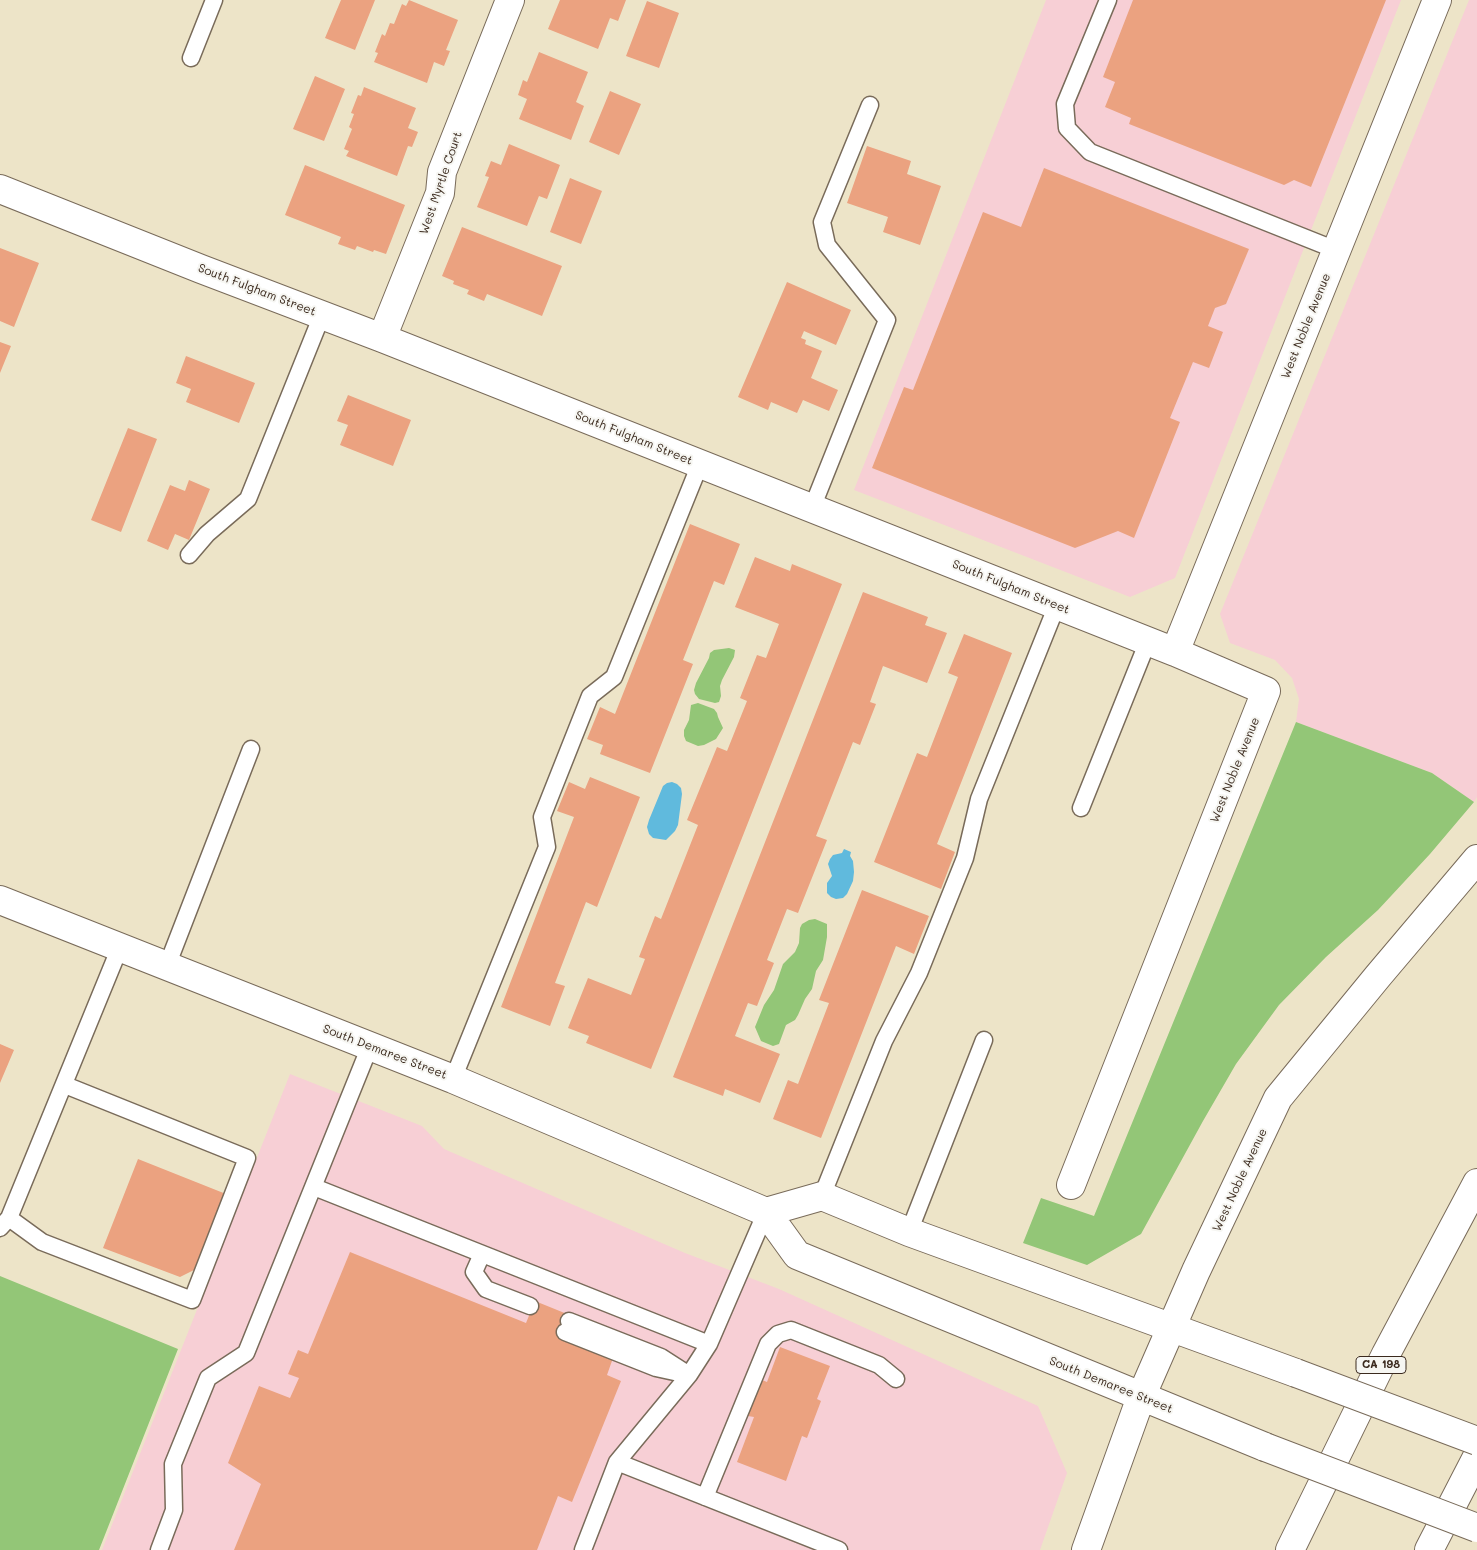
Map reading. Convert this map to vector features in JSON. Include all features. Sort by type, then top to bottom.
[{"type":"main road","name":"West Myrtle Court","points":[[382,338],[440,193],[442,172],[510,0]]},
{"type":"main road","name":"West Noble Avenue","points":[[1175,652],[1437,0]]},
{"type":"main road","name":"South Fulgham Street","points":[[0,189],[1148,641],[1266,691]]},
{"type":"main road","name":"West Noble Avenue","points":[[1071,1185],[1266,691]]},
{"type":"main road","name":"West Noble Avenue","points":[[1086,1550],[1141,1397],[1196,1271],[1278,1098],[1477,859]]},
{"type":"main road","name":"South Demaree Street","points":[[0,900],[453,1079],[766,1212],[797,1255],[1265,1447],[1477,1528]]},
{"type":"main road","name":"CA 198","points":[[1290,1550],[1386,1354],[1477,1184]]},
{"type":"main road","points":[[766,1212],[822,1196],[908,1232],[1477,1440]]},
{"type":"main road","points":[[1429,1550],[1477,1458]]},
{"type":"lane","points":[[191,58],[214,0]]},
{"type":"lane","points":[[1108,0],[1065,104],[1067,128],[1090,152],[1336,250]]},
{"type":"lane","points":[[812,508],[887,320],[827,245],[822,222],[870,105]]},
{"type":"lane","points":[[189,555],[207,534],[248,499],[322,315]]},
{"type":"lane","points":[[453,1079],[547,847],[542,816],[590,696],[614,677],[700,464]]},
{"type":"lane","points":[[822,1196],[884,1041],[919,973],[965,858],[979,799],[1056,605]]},
{"type":"lane","points":[[1081,808],[1148,641]]},
{"type":"lane","points":[[167,966],[251,749]]},
{"type":"lane","points":[[65,1085],[247,1158],[192,1300],[42,1242],[5,1223],[65,1085],[120,948]]},
{"type":"lane","points":[[908,1232],[984,1040]]},
{"type":"lane","points":[[158,1550],[174,1510],[173,1464],[208,1378],[246,1354],[370,1046]]},
{"type":"lane","points":[[314,1187],[709,1344]]},
{"type":"lane","points":[[582,1550],[618,1462],[689,1375],[709,1344],[766,1212]]},
{"type":"lane","points":[[482,1254],[474,1272],[486,1289],[528,1311]]},
{"type":"lane","points":[[567,1327],[661,1357],[689,1375]]},
{"type":"lane","points":[[705,1496],[768,1344],[778,1334],[791,1330],[880,1365],[896,1378]]},
{"type":"lane","points":[[618,1462],[838,1550]]},
{"type":"shaded area","points":[[1046,0],[1401,0],[1175,578],[1130,597],[854,490]]},
{"type":"shaded area","points":[[1469,0],[1477,0],[1477,797],[1474,802],[1432,773],[1296,722],[1299,699],[1292,678],[1275,660],[1230,643],[1220,614]]},
{"type":"shaded area","points":[[290,1074],[422,1126],[444,1149],[685,1253],[779,1289],[1038,1406],[1067,1473],[1040,1550],[102,1550]]},
{"type":"green space","points":[[729,648],[735,650],[734,657],[720,686],[721,696],[719,702],[715,703],[699,699],[694,690],[710,653],[714,650]]},
{"type":"green space","points":[[698,703],[714,709],[723,728],[716,739],[698,746],[686,741],[684,730],[689,720],[691,705]]},
{"type":"green space","points":[[1296,722],[1432,773],[1474,802],[1430,854],[1378,910],[1326,957],[1279,1005],[1236,1064],[1141,1234],[1087,1265],[1023,1243],[1041,1198],[1094,1216]]},
{"type":"green space","points":[[815,919],[827,924],[823,960],[816,971],[812,989],[798,1015],[795,1020],[786,1025],[779,1044],[773,1046],[761,1041],[755,1027],[764,1005],[774,990],[783,964],[795,952],[799,943],[802,924]]},
{"type":"green space","points":[[0,1276],[178,1349],[99,1550],[0,1550]]},
{"type":"water","points":[[672,782],[681,788],[682,794],[678,825],[666,840],[653,838],[649,834],[647,827],[649,820],[663,786]]},
{"type":"water","points":[[844,849],[851,852],[850,856],[853,861],[854,872],[853,881],[847,894],[843,898],[836,899],[827,893],[827,883],[832,876],[828,864],[833,855],[842,853]]},
{"type":"building","points":[[341,0],[375,0],[355,50],[325,38]]},
{"type":"building","points":[[409,0],[458,20],[446,50],[450,51],[444,66],[434,62],[427,83],[374,62],[378,53],[375,52],[382,34],[385,36],[390,23],[394,24],[402,4],[406,6]]},
{"type":"building","points":[[560,0],[626,0],[618,21],[610,18],[598,49],[548,29]]},
{"type":"building","points":[[1133,0],[1386,0],[1311,187],[1294,180],[1284,185],[1129,124],[1131,118],[1105,107],[1115,82],[1103,77]]},
{"type":"building","points":[[647,1],[679,13],[659,68],[626,56]]},
{"type":"building","points":[[539,52],[588,72],[576,102],[584,106],[571,140],[519,119],[527,99],[518,95],[523,80],[527,82]]},
{"type":"building","points":[[315,76],[345,89],[324,141],[293,129]]},
{"type":"building","points":[[364,87],[416,108],[408,128],[418,132],[412,147],[408,146],[397,176],[346,156],[349,151],[344,149],[352,129],[349,127],[354,114],[351,113],[358,95],[361,96]]},
{"type":"building","points":[[610,91],[641,104],[619,155],[589,142]]},
{"type":"building","points":[[509,144],[560,165],[547,199],[539,196],[527,226],[477,207],[489,177],[485,176],[491,161],[501,165]]},
{"type":"building","points":[[867,146],[911,161],[907,174],[941,186],[920,245],[883,232],[888,217],[847,203]]},
{"type":"building","points":[[305,165],[405,205],[386,254],[374,250],[373,252],[357,246],[355,250],[338,244],[341,237],[285,215]]},
{"type":"building","points":[[1044,168],[1249,249],[1226,304],[1215,308],[1208,326],[1223,332],[1209,368],[1193,362],[1170,418],[1180,422],[1134,538],[1118,531],[1075,548],[872,468],[904,387],[913,390],[983,212],[1021,227]]},
{"type":"building","points":[[570,178],[602,191],[581,244],[550,232]]},
{"type":"building","points":[[462,227],[562,266],[542,316],[487,294],[484,301],[467,294],[469,290],[453,284],[454,281],[442,276]]},
{"type":"building","points":[[0,248],[39,263],[14,327],[0,321]]},
{"type":"building","points":[[787,282],[851,310],[836,345],[804,331],[801,338],[806,340],[805,344],[822,351],[811,378],[838,390],[829,411],[803,400],[797,413],[771,402],[768,410],[738,397]]},
{"type":"building","points":[[0,342],[11,346],[0,373]]},
{"type":"building","points":[[186,356],[255,383],[239,423],[186,402],[191,389],[176,383]]},
{"type":"building","points":[[348,395],[411,420],[393,466],[340,445],[348,425],[337,421]]},
{"type":"building","points":[[128,428],[157,439],[121,532],[91,520]]},
{"type":"building","points":[[189,480],[210,489],[189,540],[175,534],[168,550],[147,541],[170,485],[185,491]]},
{"type":"building","points":[[690,524],[740,544],[724,585],[714,581],[683,660],[693,664],[650,773],[600,754],[603,745],[587,739],[600,707],[615,714]]},
{"type":"building","points":[[755,557],[790,571],[792,564],[842,584],[651,1069],[586,1043],[589,1036],[568,1028],[588,978],[631,995],[645,959],[639,957],[655,916],[661,919],[698,825],[687,820],[717,747],[727,751],[747,701],[740,698],[757,655],[766,658],[779,624],[735,607]]},
{"type":"building","points":[[863,592],[928,617],[925,625],[947,633],[927,683],[883,666],[870,702],[876,704],[860,745],[853,742],[816,836],[827,840],[798,913],[787,909],[767,960],[774,963],[757,1006],[748,1003],[735,1036],[780,1054],[760,1103],[725,1089],[723,1096],[673,1077]]},
{"type":"building","points":[[964,634],[1012,653],[937,844],[955,852],[941,889],[874,862],[917,753],[927,757],[958,677],[948,673]]},
{"type":"building","points":[[590,777],[640,797],[597,907],[586,902],[555,983],[565,986],[550,1026],[501,1007],[574,817],[557,811],[569,782],[585,789]]},
{"type":"building","points":[[862,890],[929,916],[914,954],[896,946],[821,1138],[773,1119],[788,1080],[798,1084],[829,1003],[819,1000]]},
{"type":"building","points":[[0,1044],[14,1050],[0,1083]]},
{"type":"building","points":[[138,1159],[226,1194],[196,1269],[180,1277],[103,1248]]},
{"type":"building","points":[[350,1252],[526,1323],[535,1301],[567,1314],[613,1358],[607,1375],[621,1381],[572,1502],[558,1496],[537,1550],[234,1550],[261,1484],[228,1463],[259,1386],[290,1398],[299,1378],[288,1374],[298,1350],[308,1354]]},
{"type":"building","points":[[780,1347],[830,1366],[817,1399],[821,1401],[807,1438],[802,1436],[786,1481],[737,1462],[754,1417],[748,1416],[762,1380],[767,1382]]}]
